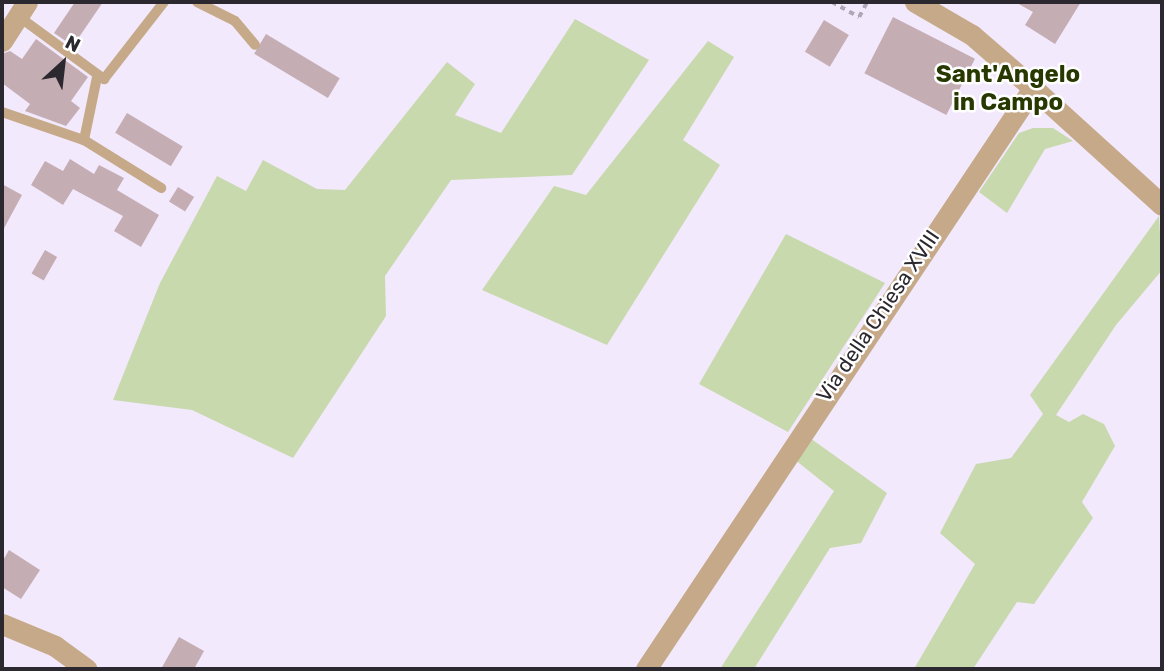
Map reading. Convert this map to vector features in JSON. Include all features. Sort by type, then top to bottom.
[{"type":"street","points":[[915,2],[972,36],[1162,205]]},
{"type":"street","points":[[2,41],[23,9]]},
{"type":"street","name":"Via della Chiesa XVIII","points":[[646,669],[1033,88]]},
{"type":"street","points":[[2,624],[55,646],[87,669]]},
{"type":"lane","points":[[23,9],[97,77],[104,79],[116,69],[164,2]]},
{"type":"lane","points":[[197,2],[234,21],[256,45]]},
{"type":"lane","points":[[84,140],[97,77]]},
{"type":"lane","points":[[2,112],[84,140],[161,188]]},
{"type":"path","points":[[832,2],[859,17],[867,2]]},
{"type":"green space","points":[[575,19],[649,60],[572,175],[451,180],[385,276],[386,316],[293,458],[192,410],[113,400],[160,283],[217,176],[246,191],[263,160],[317,189],[345,190],[447,62],[475,84],[455,115],[501,133]]},
{"type":"green space","points":[[708,41],[734,57],[683,140],[720,165],[607,345],[482,290],[554,186],[586,195]]},
{"type":"green space","points":[[1033,128],[1053,128],[1073,141],[1045,149],[1007,213],[979,192],[1019,133]]},
{"type":"green space","points":[[1159,216],[1162,270],[1116,325],[1056,415],[1069,422],[1083,414],[1104,424],[1115,446],[1082,502],[1093,518],[1034,604],[1017,602],[973,669],[914,669],[975,564],[940,533],[976,464],[1011,458],[1043,414],[1030,395]]},
{"type":"green space","points":[[786,234],[885,283],[788,432],[699,384]]},
{"type":"green space","points":[[810,438],[887,493],[861,543],[830,548],[754,669],[720,669],[834,491],[794,459]]},
{"type":"building","points":[[75,2],[103,2],[73,46],[54,33]]},
{"type":"building","points":[[1015,2],[1081,2],[1055,44],[1025,25],[1033,12]]},
{"type":"building","points":[[893,17],[975,59],[946,115],[864,73]]},
{"type":"building","points":[[824,20],[849,35],[830,67],[805,52]]},
{"type":"building","points":[[266,34],[340,78],[328,98],[254,54]]},
{"type":"building","points":[[36,39],[88,77],[71,101],[80,108],[66,126],[25,111],[30,104],[2,83],[2,54],[10,51],[22,59]]},
{"type":"building","points":[[127,113],[183,146],[171,166],[115,133]]},
{"type":"building","points":[[70,159],[94,174],[99,165],[124,178],[117,190],[159,215],[141,247],[114,231],[123,216],[73,189],[63,205],[31,185],[45,161],[63,171]]},
{"type":"building","points":[[2,184],[22,195],[2,232]]},
{"type":"building","points":[[178,187],[194,197],[185,211],[169,201]]},
{"type":"building","points":[[45,250],[57,257],[44,280],[32,273]]},
{"type":"building","points":[[9,550],[40,570],[21,599],[2,587],[2,562]]},
{"type":"building","points":[[179,637],[204,651],[194,669],[161,669]]},
{"type":"district","name":"Sant'Angelo in Campo","points":[[1008,89]]}]
